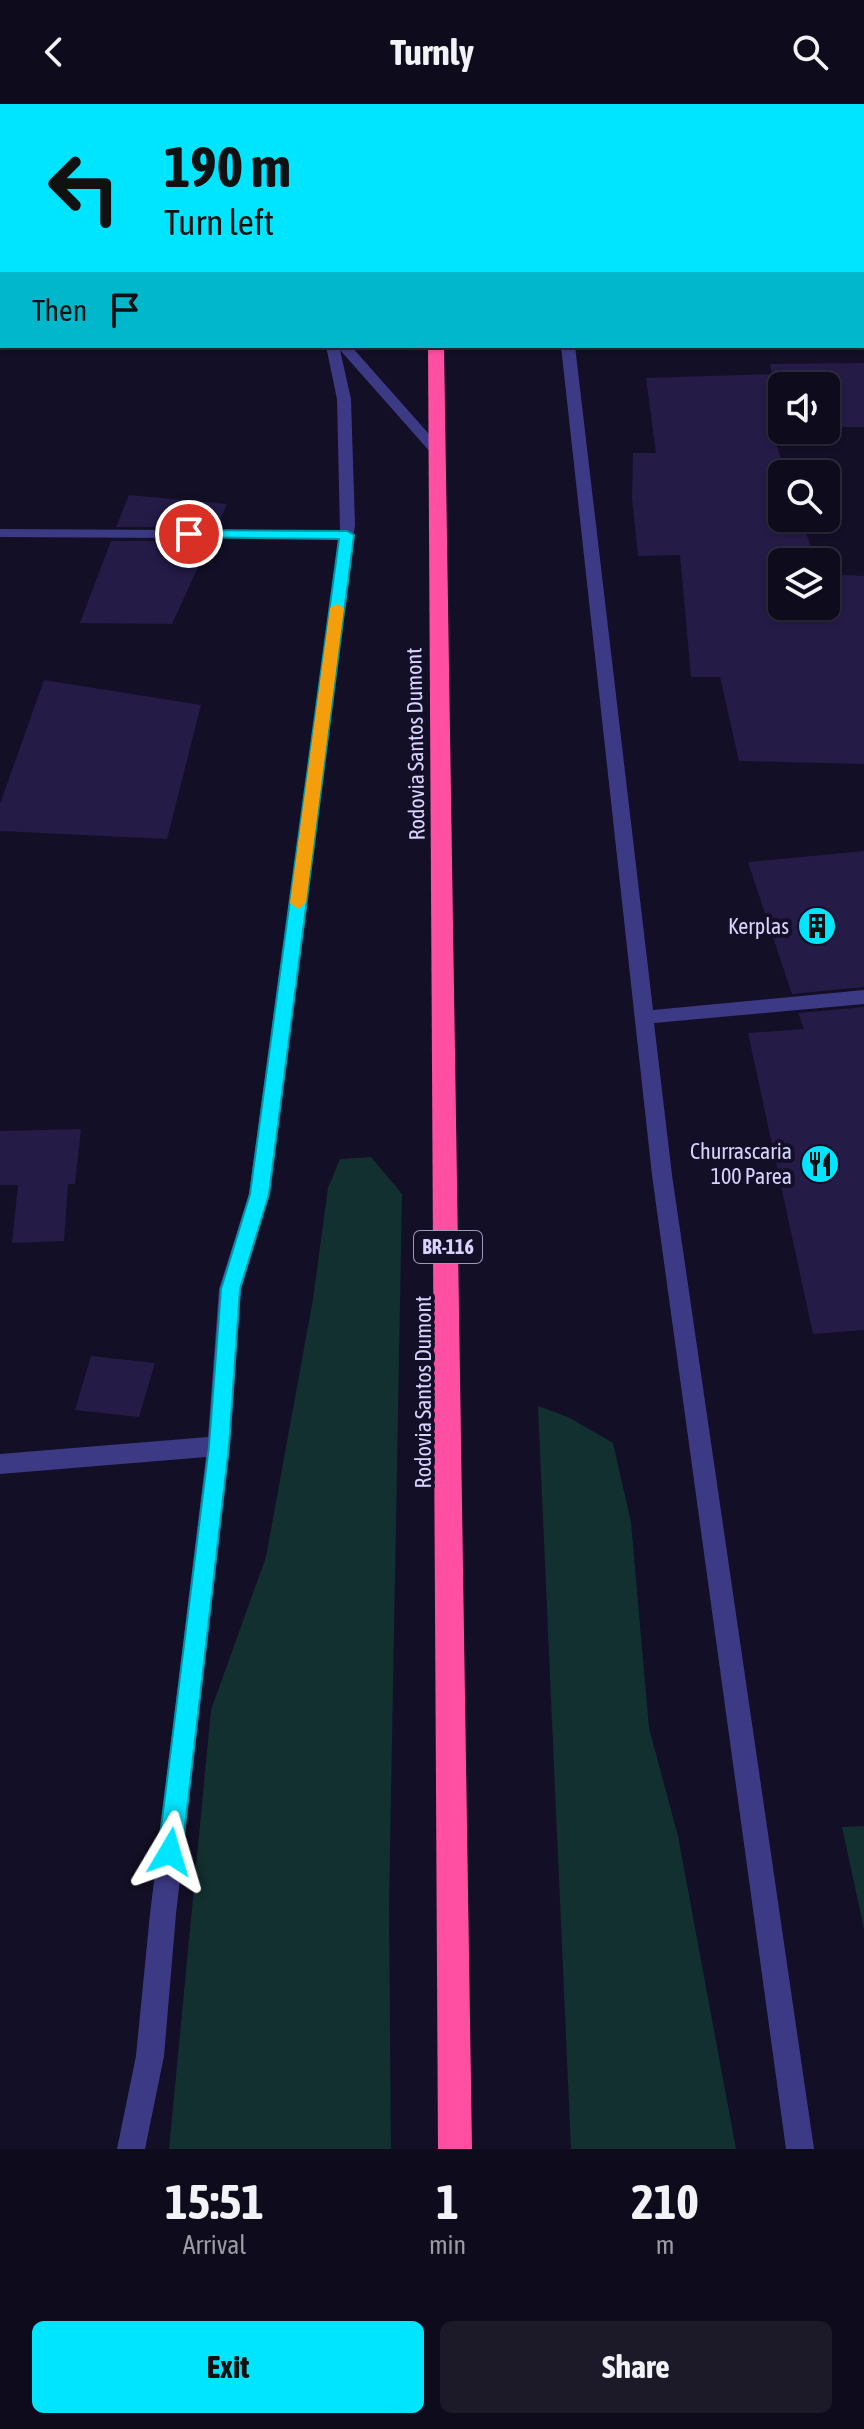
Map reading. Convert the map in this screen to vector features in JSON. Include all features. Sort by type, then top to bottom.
[{"type":"highway","name":"Rodovia Santos Dumont","points":[[436,348],[455,2149]]},
{"type":"street","points":[[131,2149],[150,2056],[163,1914],[219,1446],[230,1289],[259,1194],[347,535],[344,399],[333,348]]},
{"type":"street","points":[[346,348],[437,451]]},
{"type":"street","points":[[568,348],[662,1175],[800,2149]]},
{"type":"street","points":[[0,533],[347,535]]},
{"type":"street","points":[[644,1017],[864,997]]},
{"type":"street","points":[[0,1464],[219,1446]]},
{"type":"green space","points":[[371,1157],[402,1194],[389,1906],[391,2149],[169,2149],[211,1710],[266,1557],[313,1299],[328,1188],[340,1159]]},
{"type":"green space","points":[[538,1406],[568,1417],[613,1443],[631,1522],[649,1728],[678,1836],[736,2149],[571,2149]]},
{"type":"green space","points":[[864,1826],[864,1929],[842,1827]]},
{"type":"building","points":[[864,363],[864,427],[840,427],[840,372],[772,372],[770,364]]},
{"type":"building","points":[[768,374],[768,444],[776,444],[781,460],[768,460],[768,532],[806,532],[811,548],[768,548],[768,620],[840,620],[840,575],[864,576],[864,764],[739,761],[720,677],[691,677],[680,555],[638,556],[632,498],[633,453],[656,453],[646,378]]},
{"type":"building","points":[[129,495],[227,504],[217,527],[116,527]]},
{"type":"building","points":[[111,541],[210,541],[172,624],[80,623]]},
{"type":"building","points":[[44,680],[201,705],[167,839],[0,831],[0,804]]},
{"type":"building","name":"Kerplas","points":[[864,851],[864,987],[792,994],[748,862]]},
{"type":"building","points":[[864,1007],[864,1330],[813,1334],[748,1033],[804,1029],[798,1013]]},
{"type":"building","points":[[81,1129],[75,1184],[68,1184],[64,1241],[12,1243],[18,1185],[0,1185],[0,1131]]},
{"type":"building","points":[[91,1356],[155,1363],[139,1417],[75,1410]]},
{"type":"slow traffic","points":[[298,903],[337,608]]},
{"type":"place","name":"Kerplas","points":[[817,926]]},
{"type":"place","name":"Churrascaria 100 Parea","points":[[820,1164]]},
{"type":"route","points":[[170,1852],[219,1446],[230,1289],[259,1194],[347,535],[189,534]]}]
